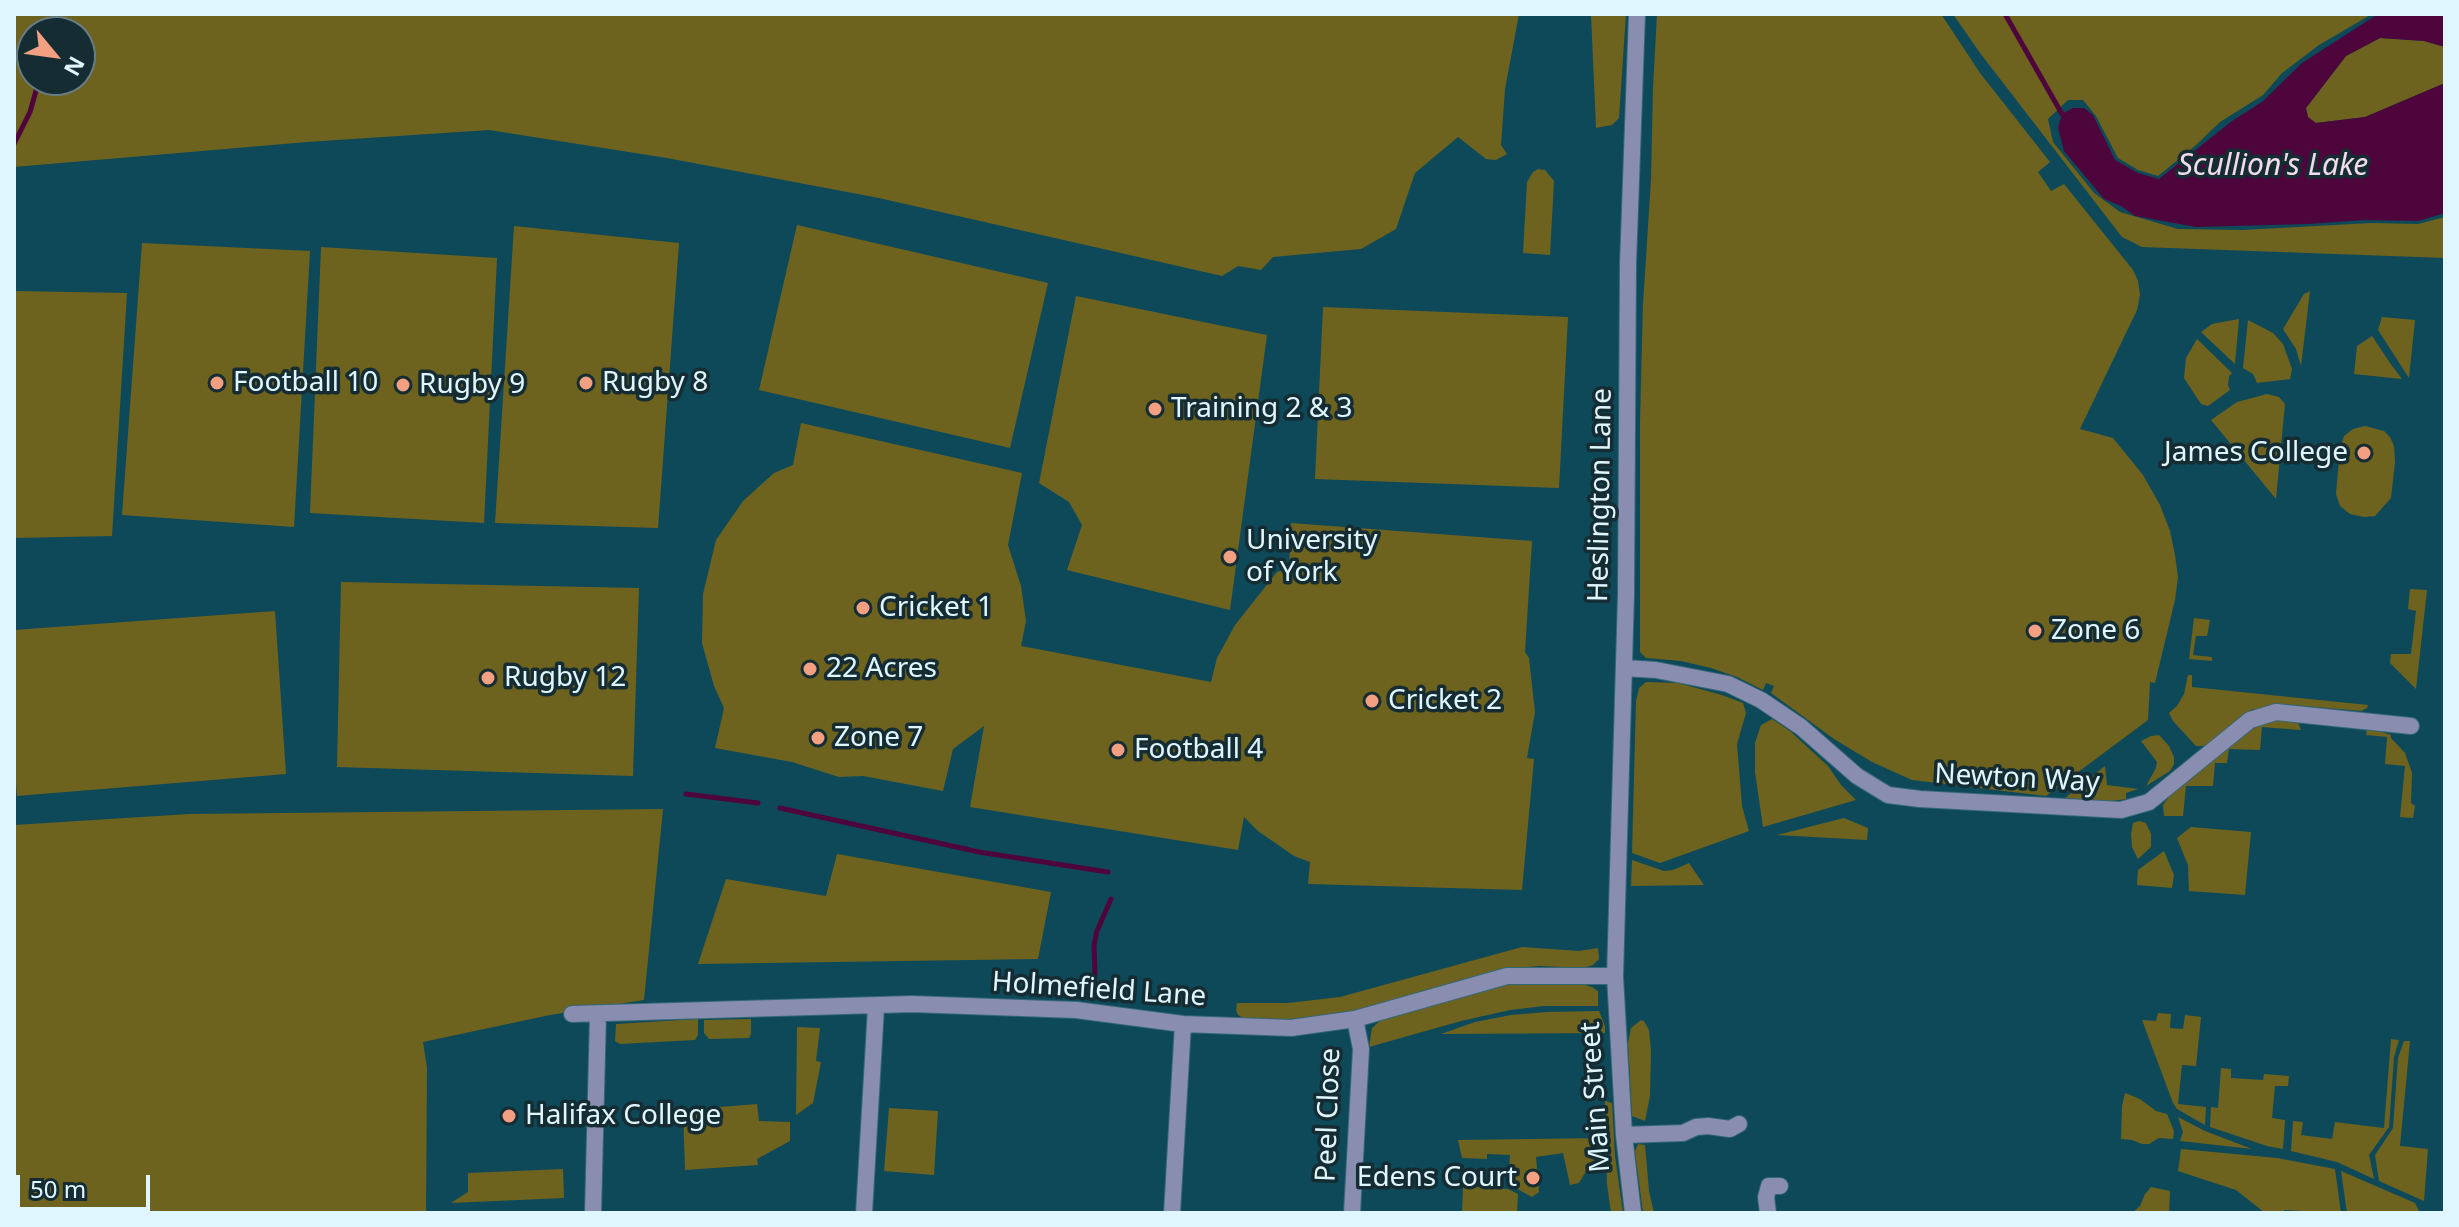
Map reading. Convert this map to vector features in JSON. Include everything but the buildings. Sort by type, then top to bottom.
[{"type":"street","name":"Heslington Lane","points":[[1615,976],[1624,668],[1628,264],[1637,14]]},
{"type":"street","name":"Newton Way","points":[[1624,668],[1656,670],[1728,684],[1761,700],[1801,727],[1857,776],[1888,795],[1929,800],[2121,810],[2149,802],[2250,720],[2276,712],[2411,726]]},
{"type":"street","name":"Holmefield Lane","points":[[572,1014],[912,1004],[1076,1010],[1183,1024],[1291,1028],[1355,1019],[1507,976],[1615,976]]},
{"type":"street","name":"Main Street","points":[[1615,976],[1624,1135],[1633,1213]]},
{"type":"street","points":[[864,1213],[876,1007]]},
{"type":"street","points":[[593,1213],[598,1014]]},
{"type":"street","name":"Peel Close","points":[[1352,1213],[1361,1049],[1355,1019]]},
{"type":"street","points":[[1172,1213],[1183,1024]]},
{"type":"street","points":[[1624,1135],[1683,1133],[1696,1127],[1730,1129],[1739,1124]]},
{"type":"street","points":[[1768,1213],[1766,1197],[1769,1186],[1780,1186]]},
{"type":"shaded area","points":[[14,14],[1519,14],[1505,89],[1501,145],[1507,154],[1496,160],[1486,159],[1458,137],[1415,173],[1396,229],[1361,249],[1273,257],[1261,270],[1238,266],[1222,276],[879,198],[667,158],[489,130],[14,167]]},
{"type":"shaded area","points":[[1591,14],[1626,14],[1619,118],[1612,125],[1596,128]]},
{"type":"shaded area","points":[[1657,14],[1941,14],[1980,73],[2050,162],[2038,172],[2051,191],[2064,184],[2133,270],[2140,295],[2137,310],[2080,429],[2113,438],[2143,475],[2160,505],[2175,555],[2178,577],[2175,600],[2155,683],[2150,682],[2148,720],[2046,796],[1912,780],[1872,762],[1834,739],[1771,693],[1774,686],[1766,683],[1763,690],[1711,668],[1646,658],[1640,652],[1643,304]]},
{"type":"shaded area","points":[[1953,14],[2372,14],[2319,45],[2282,73],[2263,95],[2220,122],[2158,176],[2138,170],[2118,158],[2096,116],[2083,100],[2068,100],[2048,119],[2053,142],[2094,193],[2120,212],[2178,229],[2243,230],[2371,223],[2418,224],[2445,217],[2445,258],[2142,247],[2122,237]]},
{"type":"shaded area","points":[[2380,38],[2424,41],[2445,47],[2445,83],[2365,117],[2315,123],[2308,117],[2306,108],[2346,56]]},
{"type":"shaded area","points":[[1538,169],[1545,170],[1554,181],[1550,255],[1523,253],[1527,182]]},
{"type":"shaded area","points":[[797,225],[1048,283],[1010,448],[759,390]]},
{"type":"shaded area","name":"Rugby 8","points":[[514,226],[679,243],[658,528],[495,523]]},
{"type":"shaded area","name":"Football 10","points":[[142,243],[310,251],[294,527],[122,515]]},
{"type":"shaded area","name":"Rugby 9","points":[[321,247],[497,258],[484,523],[310,513]]},
{"type":"shaded area","points":[[14,291],[127,293],[112,536],[14,538]]},
{"type":"shaded area","points":[[2310,291],[2301,366],[2296,349],[2283,329],[2304,294]]},
{"type":"shaded area","name":"Training 2 & 3","points":[[1076,296],[1267,335],[1230,610],[1067,570],[1082,525],[1069,502],[1039,483]]},
{"type":"shaded area","points":[[1323,307],[1568,317],[1559,488],[1315,479]]},
{"type":"shaded area","points":[[2382,317],[2415,320],[2409,378],[2378,330]]},
{"type":"shaded area","points":[[2239,319],[2235,364],[2201,332],[2212,324]]},
{"type":"shaded area","points":[[2248,320],[2273,333],[2283,344],[2292,369],[2290,379],[2257,383],[2253,374],[2243,368]]},
{"type":"shaded area","points":[[2372,336],[2402,379],[2354,374],[2357,346]]},
{"type":"shaded area","points":[[2197,339],[2232,373],[2229,376],[2230,390],[2208,406],[2201,404],[2184,378],[2186,358]]},
{"type":"shaded area","points":[[2267,394],[2279,397],[2285,404],[2276,499],[2211,420],[2237,402]]},
{"type":"shaded area","points":[[801,423],[1022,473],[1008,545],[1021,586],[1026,621],[1021,646],[1211,682],[1217,658],[1235,625],[1277,572],[1289,568],[1291,523],[1532,541],[1525,652],[1529,658],[1535,712],[1527,758],[1534,759],[1522,890],[1308,884],[1310,862],[1294,856],[1258,831],[1244,817],[1238,850],[970,807],[984,726],[953,749],[943,791],[863,776],[839,777],[792,762],[715,748],[724,708],[714,686],[702,643],[703,594],[716,540],[743,501],[774,473],[793,465]]},
{"type":"shaded area","points":[[2365,426],[2384,431],[2390,437],[2395,462],[2391,498],[2375,516],[2364,517],[2350,514],[2340,506],[2336,494],[2344,436],[2353,429]]},
{"type":"shaded area","name":"Rugby 12","points":[[341,582],[639,588],[633,776],[337,767]]},
{"type":"shaded area","points":[[2410,589],[2427,590],[2416,689],[2390,663],[2391,654],[2411,654],[2416,611],[2408,609]]},
{"type":"shaded area","points":[[275,611],[286,774],[17,796],[14,630]]},
{"type":"shaded area","points":[[2194,618],[2210,620],[2207,636],[2196,636],[2193,655],[2212,657],[2212,661],[2189,659]]},
{"type":"shaded area","points":[[2188,675],[2192,675],[2192,687],[2368,705],[2361,711],[2281,704],[2251,710],[2213,741],[2196,746],[2169,713],[2184,694]]},
{"type":"shaded area","points":[[1646,682],[1678,683],[1722,695],[1743,703],[1746,713],[1737,744],[1742,806],[1749,831],[1660,863],[1632,853],[1636,701],[1639,688]]},
{"type":"shaded area","points":[[1772,719],[1828,766],[1856,800],[1763,827],[1755,772],[1755,743],[1761,725]]},
{"type":"shaded area","points":[[2282,719],[2298,722],[2301,730],[2262,727],[2260,750],[2229,749],[2227,763],[2215,763],[2213,786],[2186,786],[2183,816],[2164,816],[2163,805],[2170,795],[2251,729]]},
{"type":"shaded area","points":[[2367,727],[2391,735],[2405,753],[2412,773],[2413,818],[2400,817],[2405,766],[2385,764],[2387,737],[2366,735]]},
{"type":"shaded area","points":[[2159,735],[2169,746],[2174,764],[2170,771],[2146,786],[2157,762],[2141,741]]},
{"type":"shaded area","points":[[2105,766],[2107,785],[2138,789],[2126,793],[2126,799],[2104,802],[2065,798]]},
{"type":"shaded area","points":[[663,809],[644,1000],[550,1015],[423,1042],[427,1068],[426,1213],[14,1213],[14,825],[189,814]]},
{"type":"shaded area","points":[[1844,818],[1868,828],[1867,840],[1777,835]]},
{"type":"shaded area","points":[[2133,823],[2146,823],[2151,834],[2151,847],[2138,859],[2132,847],[2131,834]]},
{"type":"shaded area","points":[[2191,827],[2251,832],[2245,895],[2189,891],[2188,865],[2177,838]]},
{"type":"shaded area","points":[[2164,851],[2174,875],[2172,888],[2137,885],[2138,870]]},
{"type":"shaded area","points":[[837,854],[1051,892],[1038,959],[698,964],[726,879],[826,896]]},
{"type":"shaded area","points":[[1632,860],[1664,871],[1689,863],[1704,885],[1631,886]]},
{"type":"shaded area","points":[[1522,947],[1579,951],[1598,948],[1599,959],[1583,968],[1540,966],[1506,969],[1334,1016],[1274,1020],[1243,1018],[1236,1010],[1237,1003],[1288,1003],[1340,997]]},
{"type":"shaded area","points":[[1535,982],[1592,987],[1598,991],[1598,1006],[1544,1006],[1510,1010],[1369,1047],[1372,1028],[1382,1019],[1507,985]]},
{"type":"shaded area","points":[[1599,1011],[1605,1033],[1441,1034],[1475,1022],[1511,1015]]},
{"type":"shaded area","points":[[2158,1013],[2171,1014],[2170,1028],[2183,1029],[2185,1015],[2201,1017],[2196,1066],[2182,1065],[2178,1104],[2206,1107],[2205,1125],[2177,1109],[2173,1103],[2142,1020],[2156,1021]]},
{"type":"shaded area","points":[[698,1019],[695,1040],[620,1044],[615,1041],[616,1024]]},
{"type":"shaded area","points":[[751,1019],[749,1038],[709,1039],[704,1033],[704,1020]]},
{"type":"shaded area","points":[[1641,1020],[1649,1030],[1651,1051],[1650,1096],[1645,1121],[1632,1116],[1628,1043],[1631,1028]]},
{"type":"shaded area","points":[[797,1027],[820,1028],[816,1061],[821,1062],[813,1103],[796,1115]]},
{"type":"shaded area","points":[[2391,1039],[2399,1040],[2394,1057],[2389,1127],[2369,1155],[2374,1179],[2337,1162],[2291,1151],[2293,1121],[2303,1122],[2301,1135],[2332,1139],[2335,1122],[2384,1128]]},
{"type":"shaded area","points":[[2404,1041],[2410,1041],[2400,1146],[2428,1149],[2424,1201],[2379,1181],[2375,1155],[2393,1128],[2398,1058]]},
{"type":"shaded area","points":[[2221,1068],[2231,1069],[2231,1078],[2263,1080],[2264,1074],[2289,1076],[2288,1086],[2275,1086],[2272,1118],[2285,1120],[2283,1149],[2210,1127],[2211,1107],[2218,1108]]},
{"type":"shaded area","points":[[2125,1093],[2167,1114],[2174,1131],[2173,1139],[2159,1138],[2142,1144],[2121,1139]]},
{"type":"shaded area","points":[[1605,1101],[1612,1103],[1623,1213],[1611,1213],[1607,1184]]},
{"type":"shaded area","points":[[757,1104],[759,1121],[790,1122],[790,1141],[757,1159],[758,1165],[685,1170],[683,1110]]},
{"type":"shaded area","points":[[889,1108],[938,1111],[934,1175],[884,1171]]},
{"type":"shaded area","points":[[2178,1117],[2252,1149],[2180,1141],[2183,1132]]},
{"type":"shaded area","points":[[1604,1138],[1601,1170],[1586,1171],[1579,1183],[1570,1185],[1563,1153],[1536,1157],[1539,1192],[1532,1197],[1508,1184],[1510,1155],[1487,1154],[1487,1159],[1462,1158],[1458,1140]]},
{"type":"shaded area","points":[[1638,1144],[1645,1145],[1654,1213],[1643,1213],[1635,1151]]},
{"type":"shaded area","points":[[2181,1149],[2277,1158],[2335,1169],[2341,1213],[2284,1210],[2284,1213],[2265,1213],[2236,1190],[2178,1171]]},
{"type":"shaded area","points":[[563,1169],[564,1198],[451,1203],[468,1192],[468,1173]]},
{"type":"shaded area","points":[[2341,1171],[2415,1203],[2420,1213],[2347,1213]]},
{"type":"shaded area","points":[[1463,1186],[1508,1189],[1518,1194],[1517,1213],[1462,1213]]},
{"type":"shaded area","points":[[2151,1187],[2170,1191],[2169,1213],[2132,1213],[2140,1206]]},
{"type":"water","name":"Scullion's Lake","points":[[2378,14],[2445,14],[2445,47],[2424,41],[2380,38],[2346,56],[2306,108],[2308,117],[2316,123],[2365,117],[2445,83],[2445,213],[2418,221],[2364,220],[2196,227],[2135,216],[2104,199],[2064,151],[2058,127],[2062,114],[2073,108],[2084,108],[2093,115],[2115,160],[2138,173],[2159,179],[2232,121],[2262,102],[2302,63]]},
{"type":"waterway","points":[[2005,14],[2062,114]]},
{"type":"waterway","points":[[14,144],[34,96]]},
{"type":"waterway","points":[[686,794],[758,803]]},
{"type":"waterway","points":[[780,808],[979,852],[1108,872]]},
{"type":"waterway","points":[[1095,975],[1094,945],[1111,899]]},
{"type":"place","name":"Football 10","points":[[217,383]]},
{"type":"place","name":"Rugby 8","points":[[586,383]]},
{"type":"place","name":"Rugby 9","points":[[403,385]]},
{"type":"place","name":"Training 2 & 3","points":[[1155,409]]},
{"type":"place","name":"James College","points":[[2364,453]]},
{"type":"place","name":"University of York","points":[[1230,557]]},
{"type":"place","name":"Cricket 1","points":[[863,608]]},
{"type":"place","name":"Zone 6","points":[[2035,631]]},
{"type":"place","name":"22 Acres","points":[[810,669]]},
{"type":"place","name":"Rugby 12","points":[[488,678]]},
{"type":"place","name":"Cricket 2","points":[[1372,701]]},
{"type":"place","name":"Zone 7","points":[[818,738]]},
{"type":"place","name":"Football 4","points":[[1118,750]]},
{"type":"place","name":"Halifax College","points":[[509,1116]]},
{"type":"place","name":"Edens Court","points":[[1533,1178]]}]
